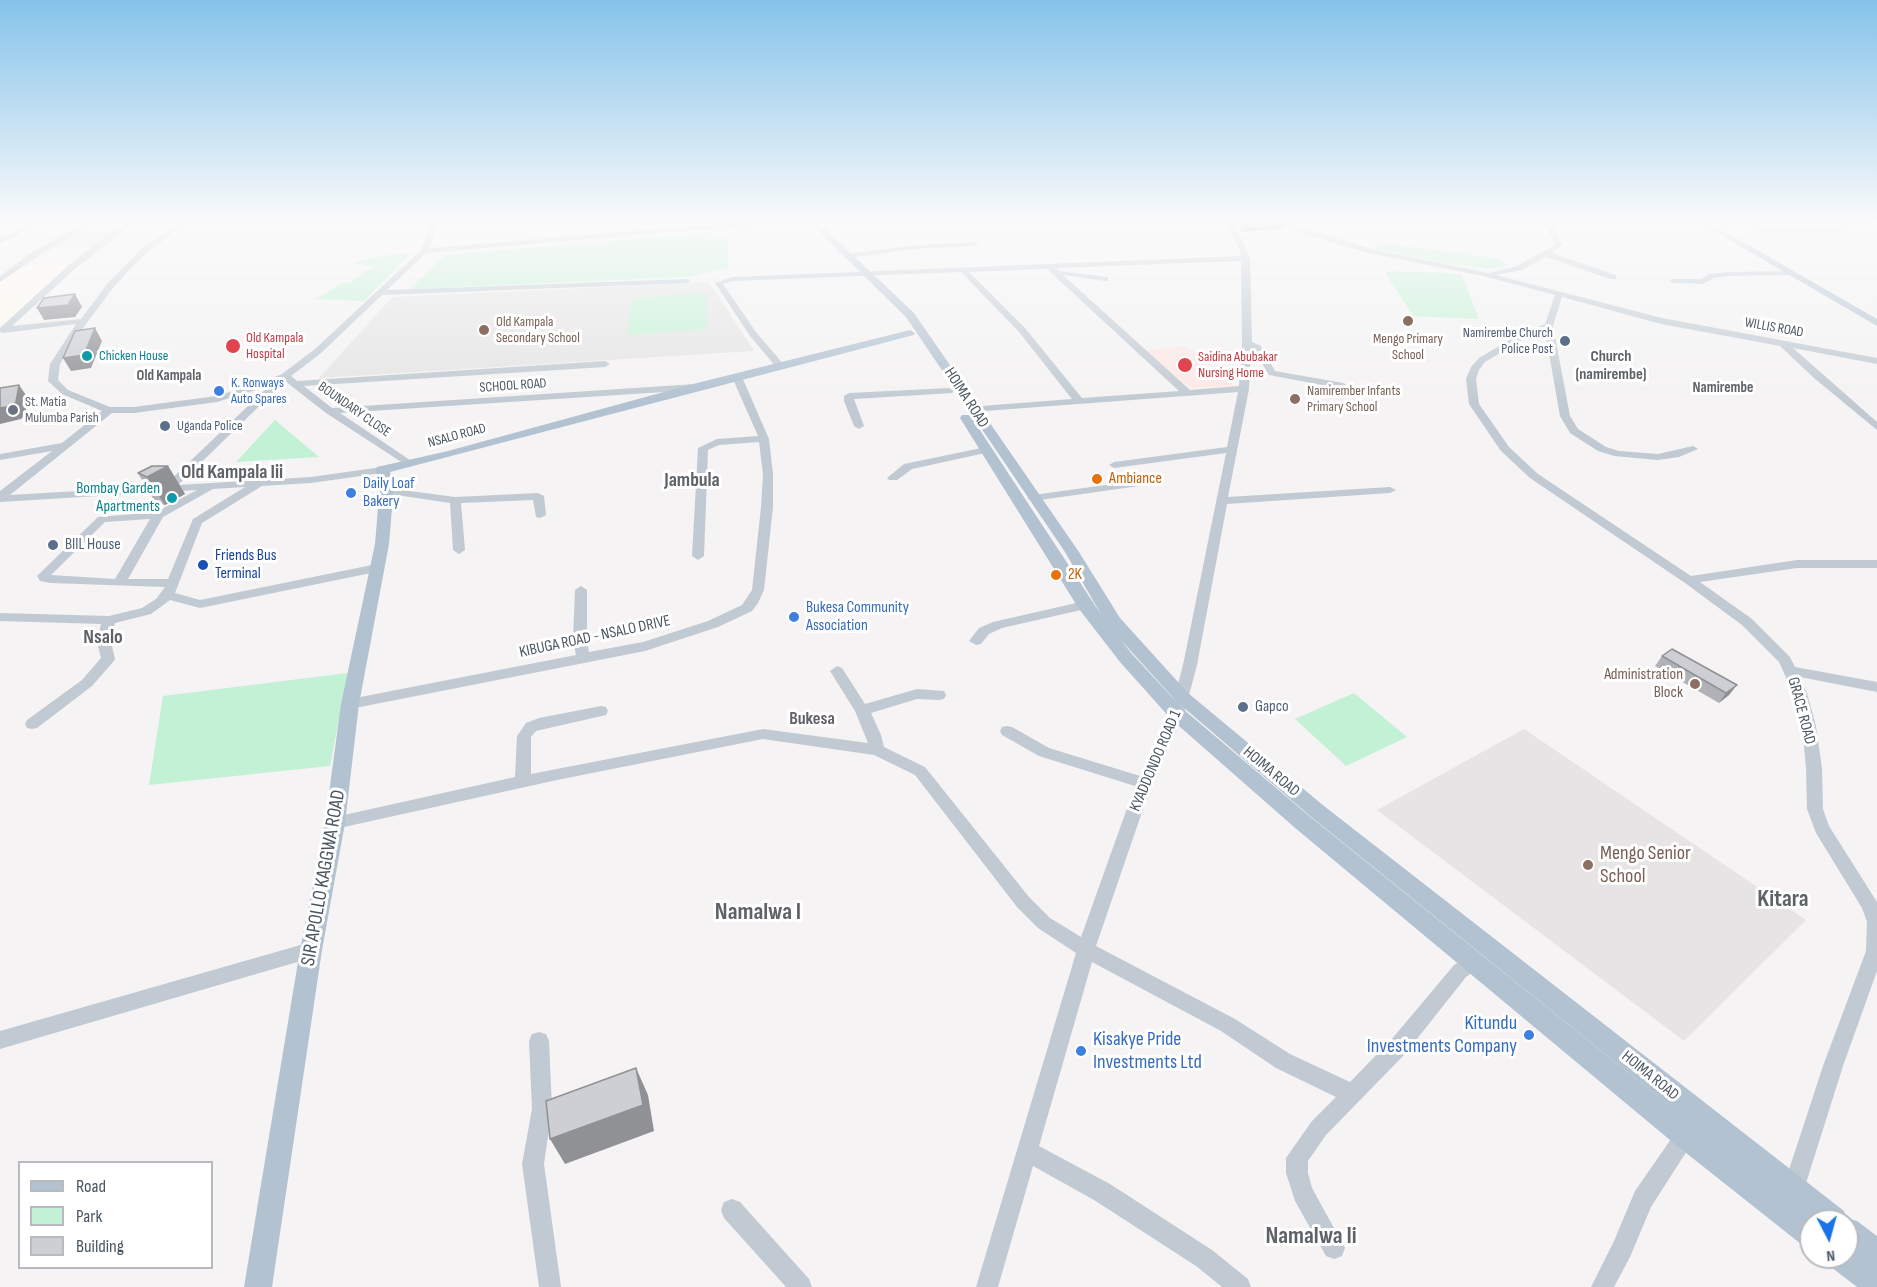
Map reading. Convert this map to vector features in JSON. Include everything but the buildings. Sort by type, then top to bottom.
[{"type":"main road","name":"HOIMA ROAD","points":[[869,283],[910,333],[1085,605],[1126,658],[1301,821],[1685,1136],[1799,1225]]},
{"type":"main road","name":"HOIMA ROAD","points":[[872,283],[910,315],[972,409],[1072,552],[1114,622],[1179,705],[1317,811],[1818,1209]]},
{"type":"main road","points":[[1809,283],[1874,320]]},
{"type":"main road","name":"NSALO ROAD","points":[[382,470],[910,333]]},
{"type":"main road","name":"SIR APOLLO KAGGWA ROAD","points":[[258,1287],[311,950],[335,823],[350,705],[382,544],[387,491],[382,470]]},
{"type":"main road","points":[[1859,1240],[1877,1253]]},
{"type":"main road","points":[[1856,1269],[1877,1285]]},
{"type":"street","points":[[2,330],[54,283]]},
{"type":"street","points":[[114,283],[84,321],[55,364],[53,381],[65,392],[110,410],[134,410],[191,404],[258,387],[285,376]]},
{"type":"street","points":[[167,489],[285,376],[318,351],[391,283]]},
{"type":"street","points":[[381,293],[615,283]]},
{"type":"street","points":[[719,283],[765,351],[780,366]]},
{"type":"street","points":[[976,283],[1022,330],[1078,400]]},
{"type":"street","points":[[1068,283],[1187,393]]},
{"type":"street","name":"KYADDONDO ROAD 1","points":[[987,1287],[1086,950],[1144,783],[1179,705],[1223,501],[1244,389],[1247,343],[1246,283]]},
{"type":"street","name":"WILLIS ROAD","points":[[1519,283],[1660,321],[1877,361]]},
{"type":"street","points":[[1559,295],[1549,326],[1565,416],[1574,431],[1602,449],[1618,454],[1658,457],[1675,455],[1693,449]]},
{"type":"street","points":[[2,330],[84,321]]},
{"type":"street","name":"GRACE ROAD","points":[[1549,326],[1519,338],[1482,360],[1474,369],[1471,379],[1474,404],[1505,449],[1534,476],[1689,580],[1755,629],[1785,660],[1791,671],[1809,726],[1814,768],[1815,809],[1822,828],[1870,905],[1876,922],[1876,951],[1833,1066],[1793,1191]]},
{"type":"street","points":[[1247,343],[1258,348],[1272,373],[1343,386]]},
{"type":"street","points":[[1783,344],[1877,428]]},
{"type":"street","points":[[294,384],[605,364]]},
{"type":"street","name":"BOUNDARY CLOSE","points":[[285,376],[330,411],[409,464]]},
{"type":"street","name":"KIBUGA ROAD - NSALO DRIVE","points":[[350,705],[645,646],[694,631],[738,613],[752,603],[758,590],[767,507],[768,474],[764,439],[737,377]]},
{"type":"street","name":"SCHOOL ROAD","points":[[330,411],[697,387]]},
{"type":"street","points":[[972,409],[1244,389]]},
{"type":"street","points":[[859,426],[849,396],[949,391]]},
{"type":"street","points":[[0,498],[63,445],[110,410]]},
{"type":"street","points":[[698,556],[703,448],[717,442],[764,439]]},
{"type":"street","points":[[0,457],[63,445]]},
{"type":"street","points":[[1114,465],[1233,449]]},
{"type":"street","points":[[893,478],[908,466],[986,450]]},
{"type":"street","name":"NSALO ROAD","points":[[0,498],[260,484],[311,480],[382,470]]},
{"type":"street","points":[[1033,498],[1142,483]]},
{"type":"street","points":[[0,617],[109,620],[146,611],[161,602],[170,589],[197,520],[260,484]]},
{"type":"street","points":[[212,487],[158,515],[102,519],[43,576],[44,578],[170,589],[188,602],[200,604],[376,568]]},
{"type":"street","points":[[1223,501],[1390,490]]},
{"type":"street","points":[[387,491],[455,500],[538,496],[540,515]]},
{"type":"street","points":[[455,500],[459,550]]},
{"type":"street","points":[[119,583],[158,515]]},
{"type":"street","points":[[1689,580],[1797,564],[1877,564]]},
{"type":"street","points":[[581,590],[580,640],[583,659]]},
{"type":"street","points":[[976,641],[984,631],[998,625],[1085,605]]},
{"type":"street","points":[[32,724],[87,683],[108,659],[105,642],[109,620]]},
{"type":"street","points":[[837,670],[862,710],[874,735],[877,750]]},
{"type":"street","points":[[1791,671],[1877,687]]},
{"type":"street","points":[[862,710],[917,694],[939,695]]},
{"type":"street","points":[[523,781],[524,736],[531,727],[539,723],[602,711]]},
{"type":"street","points":[[1007,732],[1044,752],[1144,783]]},
{"type":"street","points":[[335,823],[523,781],[762,734],[877,750],[920,771],[1023,902],[1044,923],[1086,950],[1228,1024],[1283,1062],[1352,1094]]},
{"type":"street","points":[[0,1040],[311,950]]},
{"type":"street","points":[[1334,1248],[1303,1193],[1297,1173],[1297,1158],[1319,1128],[1398,1047],[1460,971],[1473,962]]},
{"type":"street","points":[[539,1041],[542,1109],[533,1164],[550,1287]]},
{"type":"street","points":[[1602,1287],[1622,1249],[1643,1199],[1685,1136]]},
{"type":"street","points":[[1028,1151],[1102,1192],[1204,1258],[1240,1287]]},
{"type":"street","points":[[732,1210],[801,1287]]},
{"type":"shaded area","points":[[0,283],[49,283],[0,328]]},
{"type":"shaded area","name":"Old Kampala Secondary School","points":[[710,283],[754,351],[319,378],[392,297]]},
{"type":"shaded area","name":"Saidina Abubakar Nursing Home","points":[[1184,346],[1204,359],[1234,386],[1190,388],[1144,351]]},
{"type":"shaded area","name":"Mengo Senior School","points":[[1524,729],[1806,920],[1684,1041],[1377,810]]},
{"type":"green space","points":[[343,283],[382,283],[364,301],[286,298],[316,299]]},
{"type":"green space","points":[[416,283],[547,283],[410,289]]},
{"type":"green space","points":[[1392,283],[1465,283],[1479,319],[1413,316]]},
{"type":"green space","points":[[707,293],[707,329],[627,335],[632,298]]},
{"type":"green space","points":[[275,420],[319,457],[236,462]]},
{"type":"green space","points":[[348,673],[330,766],[149,785],[163,696]]},
{"type":"green space","points":[[1354,693],[1407,737],[1346,766],[1295,719]]},
{"type":"place","name":"Mengo Primary School","points":[[1408,321]]},
{"type":"place","name":"Old Kampala Secondary School","points":[[484,330]]},
{"type":"place","name":"Namirembe Church Police Post","points":[[1565,341]]},
{"type":"place","name":"Old Kampala Hospital","points":[[233,346]]},
{"type":"place","name":"Chicken House","points":[[87,356]]},
{"type":"place","name":"Saidina Abubakar Nursing Home","points":[[1185,365]]},
{"type":"place","name":"K. Ronways Auto Spares","points":[[219,391]]},
{"type":"place","name":"Namirember Infants Primary School","points":[[1295,399]]},
{"type":"place","name":"St. Matia Mulumba Parish","points":[[13,410]]},
{"type":"place","name":"Uganda Police","points":[[165,426]]},
{"type":"place","name":"Ambiance","points":[[1097,479]]},
{"type":"place","name":"Daily Loaf Bakery","points":[[351,493]]},
{"type":"place","name":"Bombay Garden Apartments","points":[[172,498]]},
{"type":"place","name":"BIIL House","points":[[53,545]]},
{"type":"place","name":"Friends Bus Terminal","points":[[203,565]]},
{"type":"place","name":"2K","points":[[1056,575]]},
{"type":"place","name":"Bukesa Community Association","points":[[794,617]]},
{"type":"place","name":"Administration Block","points":[[1695,684]]},
{"type":"place","name":"Gapco","points":[[1243,707]]},
{"type":"place","name":"Mengo Senior School","points":[[1588,865]]},
{"type":"place","name":"Kitundu Investments Company","points":[[1529,1035]]},
{"type":"place","name":"Kisakye Pride Investments Ltd","points":[[1081,1051]]},
{"type":"district","name":"Church (namirembe)","points":[[1611,366]]},
{"type":"district","name":"Old Kampala","points":[[169,376]]},
{"type":"district","name":"Namirembe","points":[[1723,388]]},
{"type":"district","name":"Old Kampala Iii","points":[[232,473]]},
{"type":"district","name":"Jambula","points":[[692,481]]},
{"type":"district","name":"Nsalo","points":[[103,638]]},
{"type":"district","name":"Bukesa","points":[[812,719]]},
{"type":"district","name":"Kitara","points":[[1783,900]]},
{"type":"district","name":"Namalwa I","points":[[758,913]]},
{"type":"district","name":"Namalwa Ii","points":[[1311,1237]]}]
